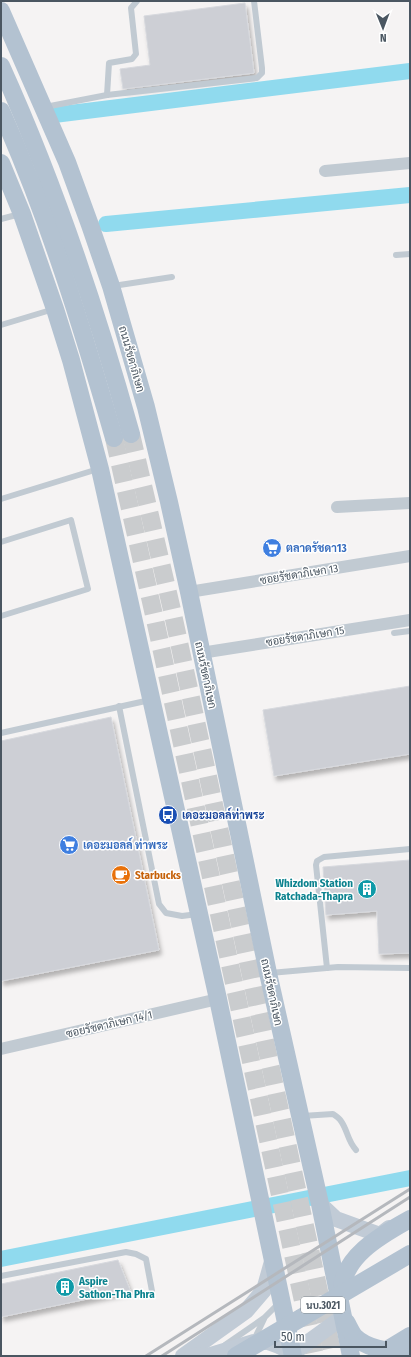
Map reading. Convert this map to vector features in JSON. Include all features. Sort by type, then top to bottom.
[{"type":"main road","name":"ถนนรัชดาภิเษก","points":[[1,11],[44,107],[67,162],[85,211],[111,286],[146,407],[189,592],[268,973],[320,1204],[351,1356]]},
{"type":"main road","points":[[1,66],[22,112],[52,187],[81,269],[107,349],[131,434]]},
{"type":"main road","points":[[1,110],[34,191],[65,277],[114,438]]},
{"type":"main road","points":[[1,163],[22,214],[55,309],[74,368],[100,469],[218,999],[293,1355]]},
{"type":"main road","points":[[320,1204],[336,1219],[380,1235],[410,1219]]},
{"type":"main road","points":[[410,1211],[380,1235],[350,1263],[342,1288],[343,1317],[354,1335],[364,1344],[380,1349],[410,1352]]},
{"type":"main road","name":"นบ.3021","points":[[236,1356],[410,1254]]},
{"type":"main road","points":[[183,1356],[246,1311],[264,1290],[272,1258]]},
{"type":"main road","points":[[293,1355],[343,1317]]},
{"type":"main road","points":[[377,1356],[410,1336]]},
{"type":"main road","points":[[192,1356],[211,1356],[254,1342],[268,1342],[279,1346],[293,1355]]},
{"type":"street","points":[[325,171],[410,163]]},
{"type":"street","points":[[337,507],[410,503]]},
{"type":"street","name":"ซอยรัชดาภิเษก 13","points":[[189,592],[410,556]]},
{"type":"street","name":"ซอยรัชดาภิเษก 15","points":[[201,653],[410,620]]},
{"type":"street","name":"ซอยรัชดาภิเษก 14/1","points":[[1,1049],[218,999]]},
{"type":"lane","points":[[107,96],[109,62],[132,59],[136,54],[131,8],[137,1]]},
{"type":"lane","points":[[44,107],[107,96],[259,78],[262,73],[262,68],[254,1]]},
{"type":"lane","points":[[1,220],[22,214]]},
{"type":"lane","points":[[396,255],[410,254]]},
{"type":"lane","points":[[111,286],[172,277]]},
{"type":"lane","points":[[1,325],[55,309]]},
{"type":"lane","points":[[1,499],[100,469]]},
{"type":"lane","points":[[1,542],[71,520],[88,589],[1,616]]},
{"type":"lane","points":[[394,633],[410,631]]},
{"type":"lane","points":[[1,733],[151,700]]},
{"type":"lane","points":[[120,706],[159,904],[166,913],[182,916],[198,914]]},
{"type":"lane","points":[[327,968],[316,864],[317,861],[324,857],[410,849]]},
{"type":"lane","points":[[268,973],[327,968],[410,968]]},
{"type":"lane","points":[[300,1116],[333,1114],[341,1120],[350,1143],[356,1150]]},
{"type":"lane","points":[[1,1276],[126,1252],[136,1254],[146,1259],[152,1291]]},
{"type":"lane","points":[[211,1356],[264,1318],[281,1300]]},
{"type":"lane","points":[[241,1356],[254,1342],[264,1318]]},
{"type":"building","points":[[245,3],[254,73],[123,89],[120,69],[150,65],[144,16]]},
{"type":"building","points":[[410,686],[410,754],[274,776],[263,710]]},
{"type":"building","name":"เดอะมอลล์ ท่าพระ","points":[[111,717],[159,950],[1,981],[1,741]]},
{"type":"building","name":"Whizdom Station Ratchada-Thapra","points":[[410,860],[410,953],[379,954],[377,911],[326,915],[323,867]]},
{"type":"building","name":"Aspire Sathon-Tha Phra","points":[[118,1260],[130,1290],[1,1317],[1,1284]]},
{"type":"waterway","points":[[54,115],[410,71]]},
{"type":"waterway","points":[[106,224],[410,195]]},
{"type":"waterway","points":[[1,1259],[410,1178]]},
{"type":"tunnel","points":[[131,434],[172,610],[333,1356]]},
{"type":"tunnel","points":[[114,438],[154,615],[315,1356]]},
{"type":"railway","points":[[146,1356],[410,1189]]},
{"type":"railway","points":[[162,1356],[410,1197]]},
{"type":"place","name":"ตลาดรัชดา13","points":[[272,548]]},
{"type":"place","name":"เดอะมอลล์ท่าพระ","points":[[168,815]]},
{"type":"place","name":"เดอะมอลล์ ท่าพระ","points":[[69,845]]},
{"type":"place","name":"Starbucks","points":[[121,875]]},
{"type":"place","name":"Whizdom Station Ratchada-Thapra","points":[[367,889]]},
{"type":"place","name":"Aspire Sathon-Tha Phra","points":[[65,1287]]}]
